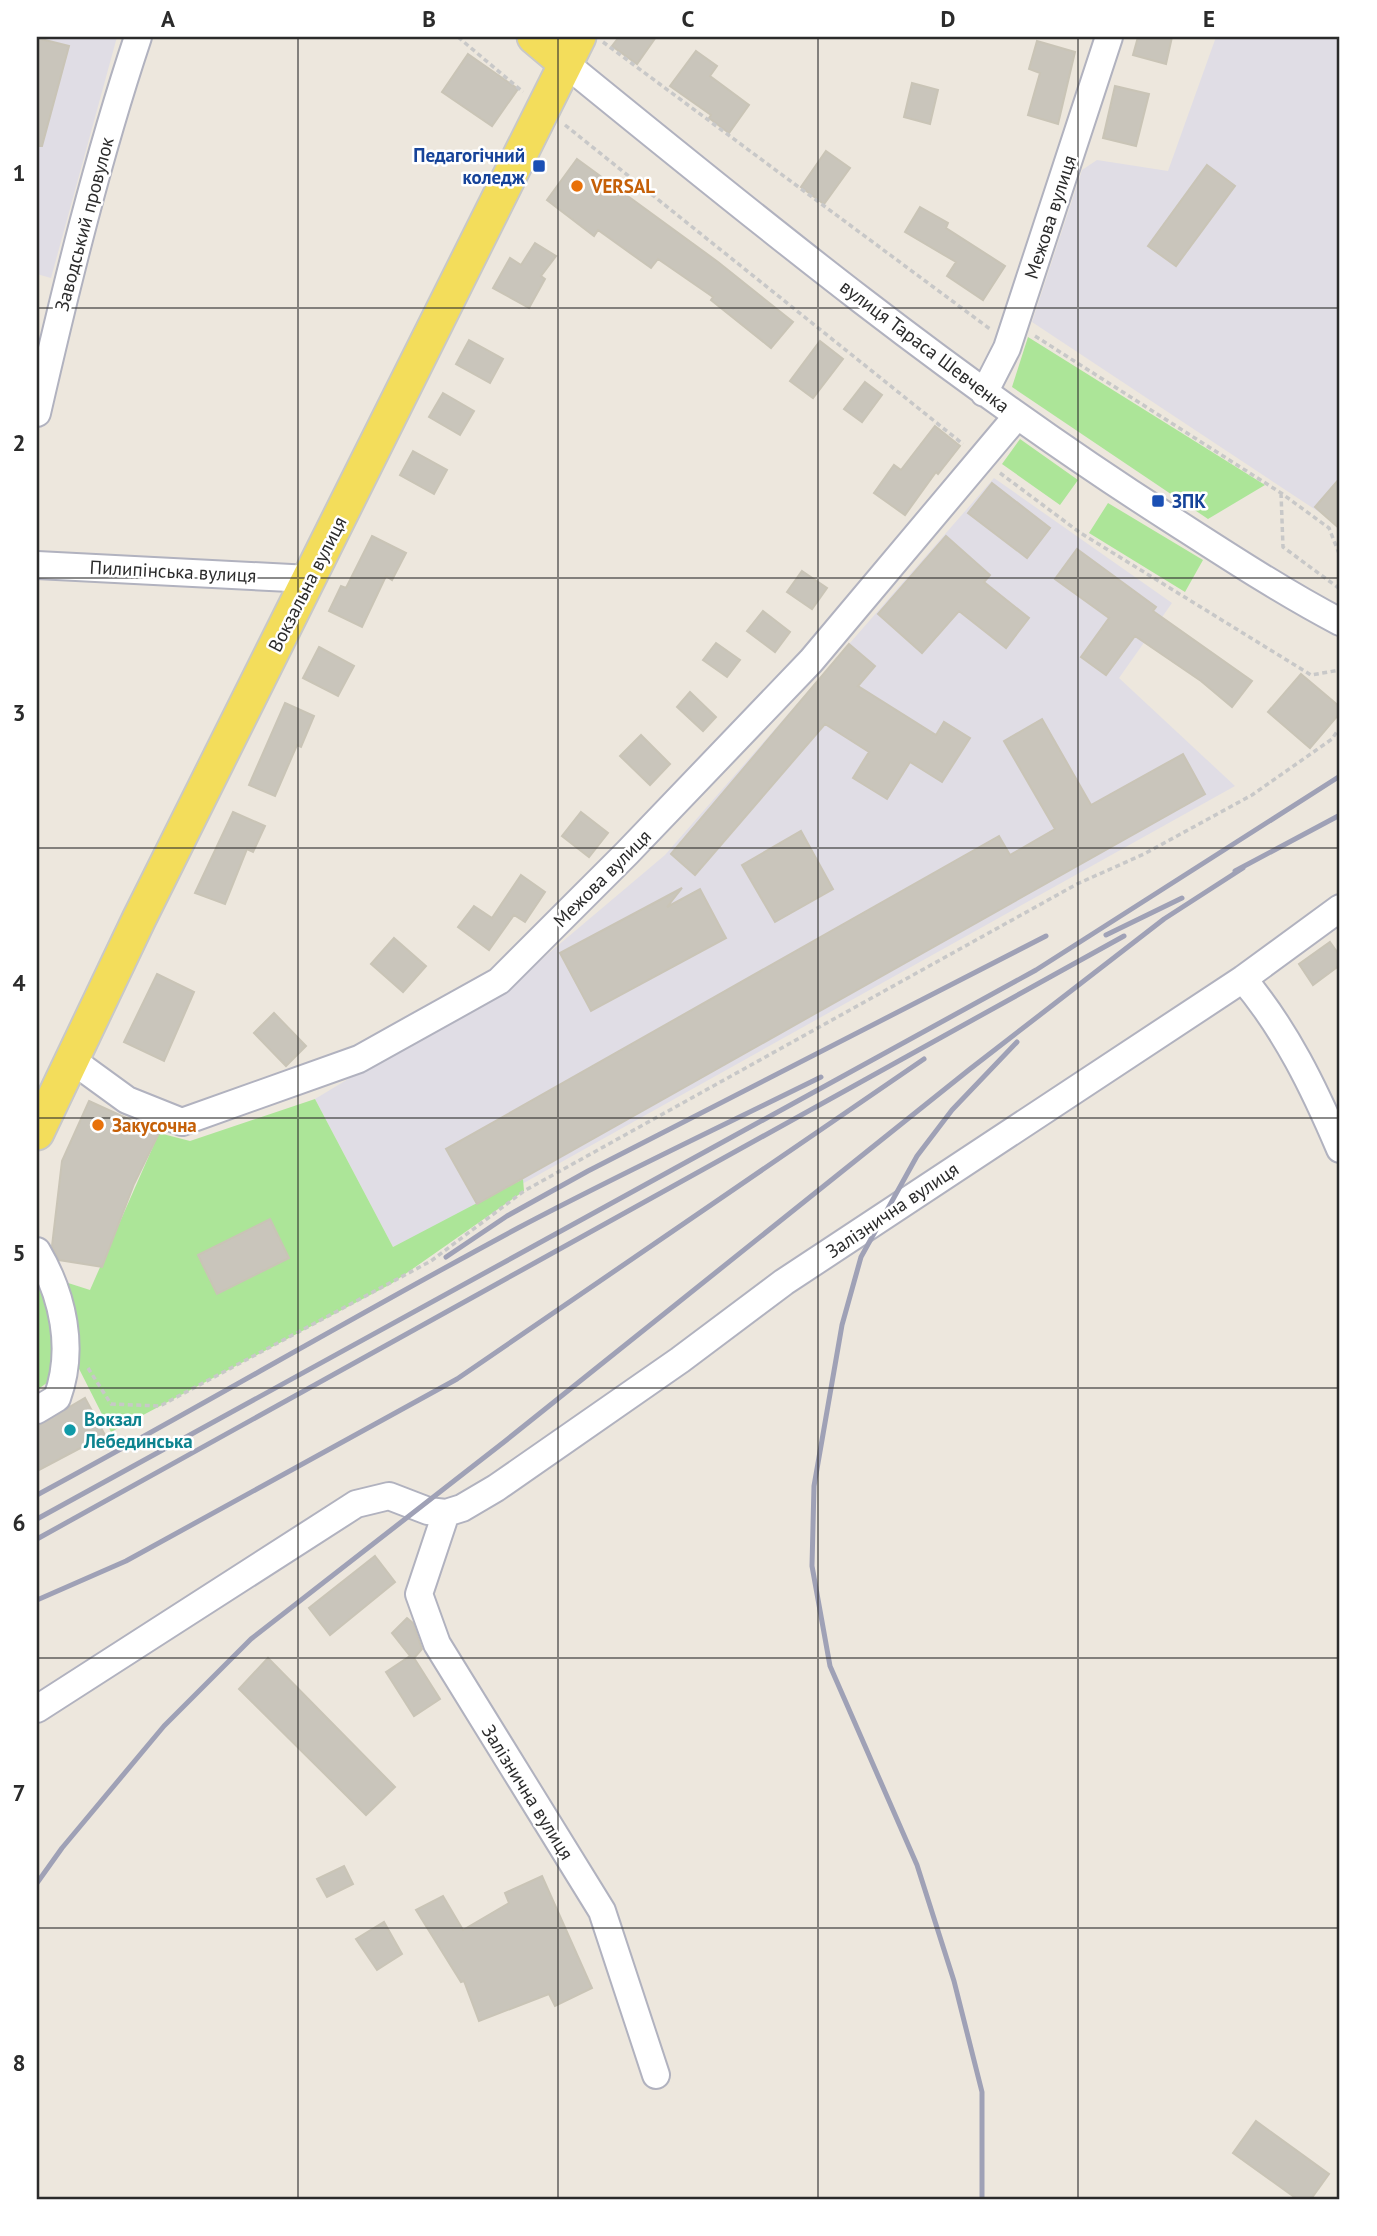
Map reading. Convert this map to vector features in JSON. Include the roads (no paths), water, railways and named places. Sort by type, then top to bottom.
[{"type":"main road","name":"вулиця Тараса Шевченка","points":[[534,37],[572,50]]},
{"type":"main road","name":"Вокзальна вулиця","points":[[37,1133],[139,919],[572,50]]},
{"type":"street","name":"Заводський провулок","points":[[37,413],[75,254],[117,99],[138,37]]},
{"type":"street","name":"Межова вулиця","points":[[984,393],[1012,333],[1110,37]]},
{"type":"street","name":"вулиця Тараса Шевченка","points":[[572,50],[984,393],[1098,472],[1292,597],[1340,622]]},
{"type":"street","name":"Межова вулиця","points":[[72,1060],[127,1100],[183,1122],[359,1059],[499,981],[627,853],[811,661],[1017,416]]},
{"type":"street","name":"Пилипінська вулиця","points":[[37,565],[310,579]]},
{"type":"street","name":"Залізнична вулиця","points":[[656,2075],[602,1911],[413,1601],[446,1513],[462,1508],[496,1488],[680,1360],[784,1282],[1243,979],[1340,908]]},
{"type":"street","points":[[1243,979],[1271,1012],[1312,1083],[1340,1149]]},
{"type":"street","points":[[37,1251],[51,1275],[65,1333],[65,1377],[57,1398],[37,1410]]},
{"type":"street","points":[[37,1709],[356,1504],[389,1496],[428,1511],[446,1513]]},
{"type":"railway","points":[[37,1519],[1036,970],[1340,776]]},
{"type":"railway","points":[[1235,871],[1340,815]]},
{"type":"railway","points":[[37,1883],[62,1848],[164,1726],[251,1639],[504,1442],[970,1069],[1164,919],[1243,868]]},
{"type":"railway","points":[[1106,935],[1182,898]]},
{"type":"railway","points":[[446,1257],[507,1216],[588,1171],[1046,936]]},
{"type":"railway","points":[[37,1539],[1124,936]]},
{"type":"railway","points":[[982,2199],[982,2092],[954,1981],[917,1865],[830,1666],[812,1566],[814,1486],[842,1325],[861,1257],[917,1156],[952,1110],[1017,1042]]},
{"type":"railway","points":[[37,1600],[126,1561],[457,1379],[924,1059]]},
{"type":"railway","points":[[37,1495],[518,1228],[821,1077]]},
{"type":"place","name":"Педагогічний коледж","points":[[539,166]]},
{"type":"place","name":"VERSAL","points":[[577,186]]},
{"type":"place","name":"ЗПК","points":[[1158,501]]},
{"type":"place","name":"Закусочна","points":[[98,1125]]},
{"type":"place","name":"Вокзал Лебединська","points":[[70,1430]]}]
